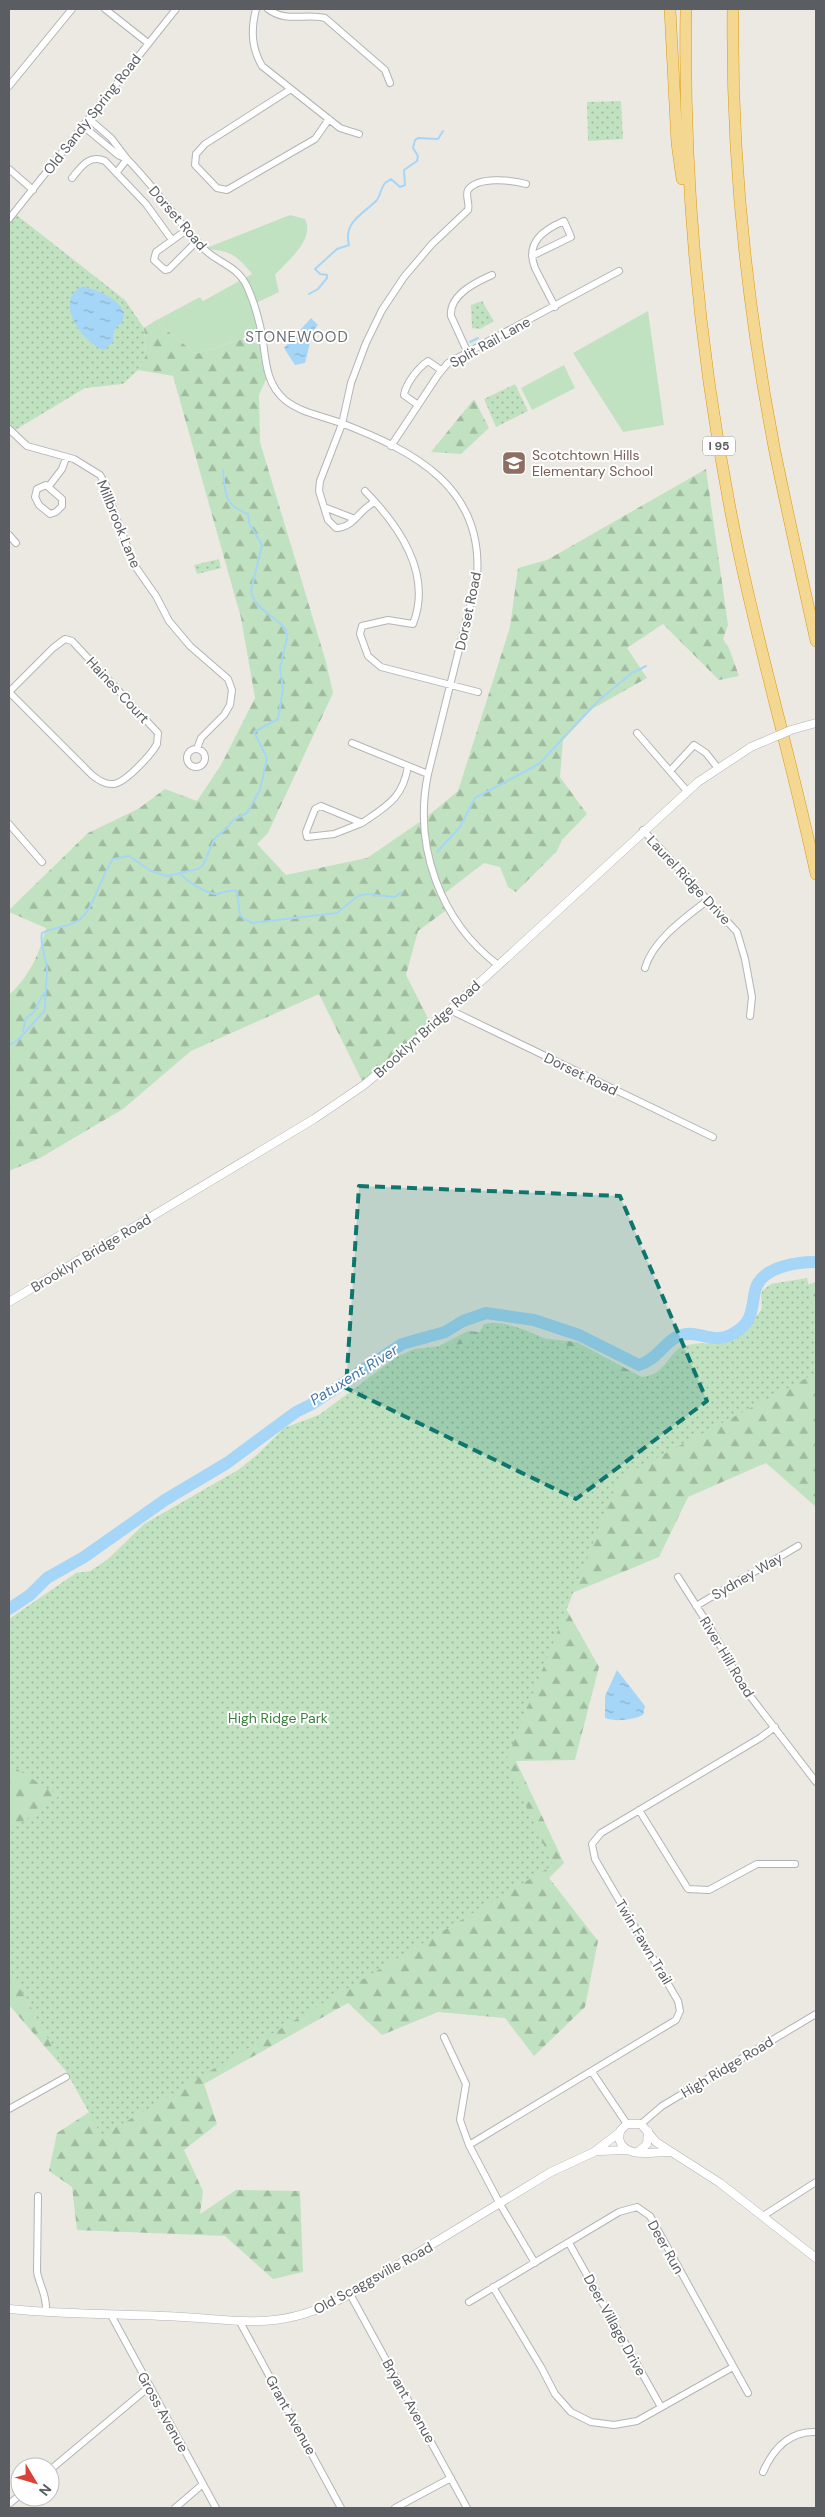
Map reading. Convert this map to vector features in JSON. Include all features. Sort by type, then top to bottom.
[{"type":"highway","points":[[670,9],[678,143],[694,258]]},
{"type":"highway","name":"I 95","points":[[686,9],[687,144],[694,258],[711,399],[738,549],[816,874]]},
{"type":"highway","points":[[733,9],[737,148],[754,326],[775,452],[816,641]]},
{"type":"street","points":[[9,86],[72,9]]},
{"type":"street","points":[[106,9],[148,43]]},
{"type":"street","name":"Old Sandy Spring Road","points":[[9,219],[176,9]]},
{"type":"street","points":[[256,9],[252,41],[255,54],[262,66],[340,128],[359,134]]},
{"type":"street","points":[[268,9],[286,18],[314,15],[325,18],[385,70],[390,83]]},
{"type":"street","points":[[291,89],[205,144],[196,154],[194,165],[217,188],[227,190],[315,139],[329,119]]},
{"type":"street","points":[[89,119],[111,138],[127,159],[117,172]]},
{"type":"street","name":"Dorset Road","points":[[83,126],[118,155],[127,159],[197,241],[208,252],[235,269],[244,279],[257,314],[268,375],[276,390],[293,406],[342,424],[420,461],[444,481],[467,512],[477,553],[477,577],[424,791],[424,819],[429,852],[441,896],[456,923],[466,936],[498,965]]},
{"type":"street","points":[[72,178],[83,164],[96,159],[105,162],[117,172],[146,204],[172,240]]},
{"type":"street","points":[[9,169],[33,190]]},
{"type":"street","points":[[375,502],[345,526],[336,528],[328,520],[319,491],[320,481],[342,424],[355,373],[378,316],[394,291],[424,253],[467,212],[469,207],[468,190],[476,184],[496,180],[526,184]]},
{"type":"street","points":[[532,256],[572,237],[564,221],[548,227],[540,234],[534,242],[532,256],[535,268],[555,307]]},
{"type":"street","points":[[188,229],[154,256],[160,267],[165,270],[197,241]]},
{"type":"street","name":"Split Rail Lane","points":[[391,446],[441,370],[467,351],[555,307],[619,270]]},
{"type":"street","points":[[467,351],[451,316],[451,310],[461,294],[472,285],[492,275]]},
{"type":"street","points":[[418,405],[404,395],[405,389],[422,365],[428,361],[441,370]]},
{"type":"street","name":"Millbrook Lane","points":[[9,429],[27,446],[92,468],[104,480],[135,566],[156,596],[169,621],[182,638],[223,673],[231,684],[232,701],[228,710],[200,738],[197,749]]},
{"type":"street","points":[[49,486],[59,474],[66,458]]},
{"type":"street","points":[[40,486],[49,486],[62,499],[62,506],[56,512],[50,514],[39,505],[35,497],[40,486]]},
{"type":"street","points":[[365,491],[393,521],[408,546],[417,579],[417,608],[413,624],[388,620],[362,626],[360,634],[362,644],[371,660],[381,667],[478,692]]},
{"type":"street","points":[[324,507],[355,519]]},
{"type":"street","points":[[9,535],[16,543]]},
{"type":"street","name":"Haines Court","points":[[65,639],[72,641],[154,728],[159,739],[157,744],[127,777],[115,784],[108,784],[92,775],[9,692],[58,644],[65,639]]},
{"type":"street","name":"Brooklyn Bridge Road","points":[[9,1302],[338,1103],[382,1071],[644,830],[717,767],[750,747],[791,730],[816,723]]},
{"type":"street","points":[[638,733],[687,791]]},
{"type":"street","points":[[352,743],[428,774]]},
{"type":"street","points":[[670,771],[694,745],[706,753],[717,767]]},
{"type":"street","points":[[362,823],[321,806],[315,809],[306,832],[307,837],[334,834],[362,823],[383,809],[399,794],[406,780],[408,766]]},
{"type":"street","points":[[9,824],[42,862]]},
{"type":"street","name":"Laurel Ridge Drive","points":[[644,830],[732,924],[740,940],[752,997],[750,1016]]},
{"type":"street","points":[[645,968],[651,955],[664,940],[708,900]]},
{"type":"street","name":"Dorset Road","points":[[450,1010],[713,1137]]},
{"type":"street","name":"Sydney Way","points":[[696,1606],[798,1546]]},
{"type":"street","name":"River Hill Road","points":[[678,1577],[737,1677],[816,1782]]},
{"type":"street","name":"Twin Fawn Trail","points":[[469,2145],[672,2023],[680,2011],[678,2000],[593,1854],[592,1844],[597,1836],[760,1738],[775,1727]]},
{"type":"street","points":[[639,1810],[688,1889],[709,1890],[757,1864],[795,1864]]},
{"type":"street","name":"High Ridge Road","points":[[641,2124],[662,2106],[816,2014]]},
{"type":"street","points":[[444,2037],[466,2084],[460,2120],[469,2145],[500,2204],[535,2262]]},
{"type":"street","points":[[592,2072],[627,2124]]},
{"type":"street","points":[[9,2109],[66,2077]]},
{"type":"street","points":[[671,2152],[637,2152],[626,2150],[620,2145],[620,2132],[627,2124],[641,2124],[656,2142],[712,2177],[816,2258]]},
{"type":"street","points":[[637,2152],[647,2144],[648,2131]]},
{"type":"street","name":"Old Scaggsville Road","points":[[9,2309],[163,2316],[240,2322],[275,2321],[302,2316],[330,2305],[350,2294],[551,2172],[594,2152],[620,2132]]},
{"type":"street","name":"Old Scaggsville Road","points":[[594,2152],[609,2149],[626,2150]]},
{"type":"street","points":[[762,2216],[816,2182]]},
{"type":"street","points":[[38,2196],[37,2272],[46,2296],[46,2312]]},
{"type":"street","name":"Deer Run","points":[[469,2302],[569,2244],[619,2212],[637,2207],[644,2210],[650,2216],[748,2393]]},
{"type":"street","name":"Deer Village Drive","points":[[569,2244],[661,2408]]},
{"type":"street","points":[[493,2288],[541,2367],[555,2394],[571,2412],[591,2422],[614,2426],[637,2421],[733,2367]]},
{"type":"street","name":"Bryant Avenue","points":[[350,2294],[467,2508]]},
{"type":"street","name":"Gross Avenue","points":[[111,2315],[216,2508]]},
{"type":"street","name":"Grant Avenue","points":[[240,2322],[341,2508]]},
{"type":"street","points":[[60,2462],[150,2387]]},
{"type":"street","points":[[763,2472],[770,2456],[784,2442],[801,2434],[816,2432]]},
{"type":"street","points":[[395,2508],[450,2478]]},
{"type":"street","points":[[174,2508],[203,2484]]},
{"type":"highlighted area","points":[[359,1186],[620,1196],[707,1401],[576,1499],[346,1388]]},
{"type":"green space","points":[[621,101],[623,139],[588,141],[587,102]]},
{"type":"green space","points":[[14,213],[125,300],[144,328],[146,355],[138,370],[123,384],[85,388],[12,432],[9,429],[9,219]]},
{"type":"green space","points":[[290,215],[305,219],[306,234],[299,249],[275,275],[279,292],[254,304],[260,327],[242,339],[196,354],[155,321],[200,297],[203,301],[252,274],[231,254],[204,249]]},
{"type":"green space","points":[[482,301],[494,321],[480,329],[472,328],[471,305]]},
{"type":"green space","points":[[648,311],[664,425],[623,432],[573,353]]},
{"type":"green space","points":[[155,321],[196,354],[242,339],[263,345],[268,375],[259,395],[260,442],[326,662],[333,693],[268,833],[257,844],[286,875],[367,858],[424,819],[458,791],[510,627],[518,568],[547,560],[706,469],[728,625],[723,639],[729,648],[739,676],[719,680],[663,624],[627,648],[647,678],[592,709],[563,740],[560,777],[587,814],[562,840],[557,851],[516,892],[508,887],[500,867],[484,863],[441,896],[448,909],[418,931],[406,975],[432,1026],[364,1085],[319,994],[191,1051],[123,1109],[40,1158],[9,1171],[9,995],[33,964],[46,928],[9,912],[9,910],[88,833],[138,809],[165,789],[197,801],[221,765],[255,698],[241,618],[173,376],[138,370],[146,355],[144,328]]},
{"type":"green space","points":[[564,365],[575,388],[532,410],[521,388]]},
{"type":"green space","points":[[515,384],[528,411],[496,427],[484,399]]},
{"type":"green space","points":[[474,399],[489,428],[461,454],[431,452]]},
{"type":"green space","points":[[219,559],[221,568],[197,574],[194,565]]},
{"type":"green space","name":"High Ridge Park","points":[[807,1278],[816,1322],[816,1373],[619,1478],[506,1761],[553,1865],[102,2136],[9,1968],[9,1831],[59,1796],[9,1764],[9,1619],[76,1573],[91,1571],[105,1562],[144,1524],[238,1470],[258,1454],[284,1428],[319,1415],[398,1356],[415,1349],[471,1343],[477,1337],[484,1324],[493,1323],[512,1326],[557,1343],[579,1348],[593,1354],[618,1371],[640,1377],[657,1372],[681,1347],[730,1342],[737,1338],[761,1310],[762,1291],[771,1284]]},
{"type":"green space","name":"High Ridge Park","points":[[816,1282],[816,1507],[766,1463],[688,1497],[659,1557],[560,1598],[599,1667],[575,1760],[516,1761],[564,1863],[549,1878],[598,1941],[585,2007],[534,2056],[505,2018],[438,2012],[382,2035],[348,2003],[204,2084],[217,2124],[184,2150],[203,2191],[200,2214],[236,2190],[300,2191],[303,2272],[273,2279],[225,2236],[77,2230],[72,2187],[49,2171],[57,2133],[97,2107],[9,2005],[9,1627],[150,1530],[272,1454],[292,1431],[412,1360],[468,1331],[577,1342],[649,1381],[731,1350],[763,1329],[773,1296]]},
{"type":"water","points":[[83,286],[112,298],[124,312],[123,320],[113,332],[113,342],[104,350],[87,339],[74,321],[70,311],[70,301],[74,292]]},
{"type":"water","points":[[311,318],[318,325],[313,331],[305,363],[295,365],[284,348]]},
{"type":"water","points":[[617,1670],[645,1706],[643,1715],[624,1720],[605,1718],[605,1696]]},
{"type":"waterway","points":[[309,294],[318,289],[327,278],[327,275],[320,274],[315,269],[337,249],[349,245],[348,237],[351,224],[376,201],[385,183],[391,179],[400,187],[405,185],[404,170],[417,161],[418,156],[413,148],[415,140],[418,138],[438,139],[443,131]]},
{"type":"waterway","points":[[470,342],[478,338]]},
{"type":"waterway","points":[[9,1045],[18,1040],[45,1010],[47,968],[41,938],[42,933],[66,926],[79,920],[84,915],[89,909],[113,859],[129,856],[151,871],[167,876],[198,869],[203,865],[215,838],[233,820],[247,813],[260,790],[267,758],[254,732],[278,719],[283,689],[280,668],[287,638],[286,630],[281,624],[254,600],[251,591],[262,545],[249,523],[248,514],[234,507],[227,497],[223,470]]},
{"type":"waterway","points":[[437,852],[460,827],[475,798],[539,764],[599,700],[632,673],[646,666]]},
{"type":"waterway","points":[[181,875],[208,892],[217,894],[231,890],[237,891],[240,916],[252,923],[337,913],[358,896],[366,894],[395,897],[402,892]]},
{"type":"waterway","points":[[23,1031],[26,1018],[33,1013],[44,993]]},
{"type":"waterway","name":"Patuxent River","points":[[9,1609],[30,1595],[47,1578],[84,1557],[165,1500],[227,1463],[296,1412],[312,1404],[402,1344],[445,1332],[463,1321],[486,1313],[534,1320],[579,1335],[639,1365],[651,1359],[676,1337],[682,1335],[696,1334],[716,1338],[731,1335],[747,1321],[758,1283],[764,1276],[771,1271],[789,1265],[816,1262]]},
{"type":"place","name":"Scotchtown Hills Elementary School","points":[[514,463]]},
{"type":"district","name":"STONEWOOD","points":[[297,337]]}]
